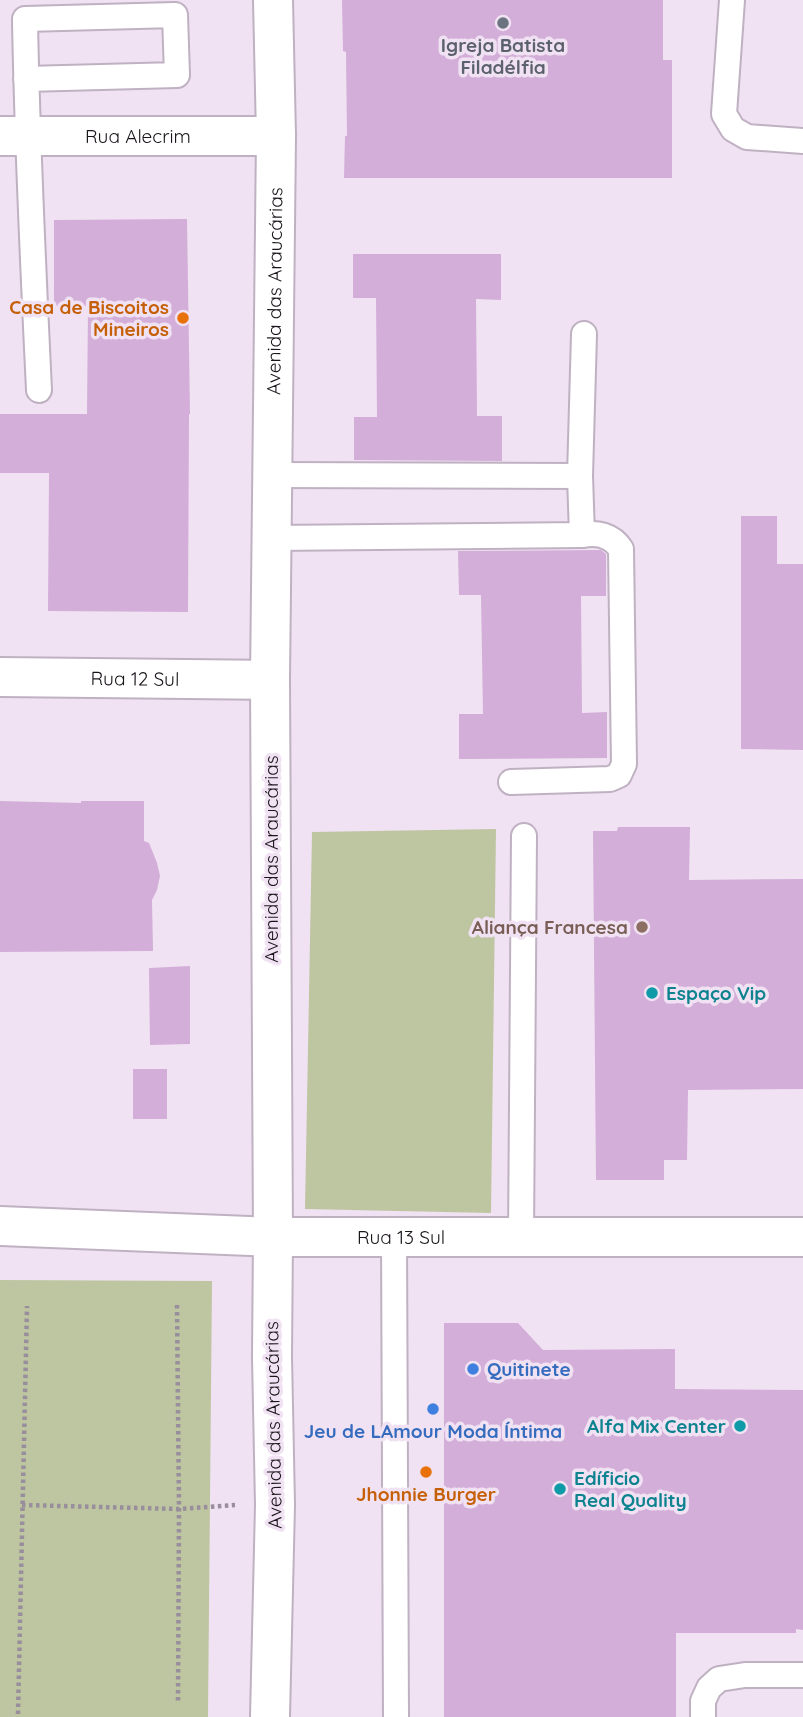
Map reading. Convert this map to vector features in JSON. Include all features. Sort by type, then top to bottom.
[{"type":"main road","name":"Avenida das Araucárias","points":[[270,1717],[275,1505],[272,1357],[270,680],[276,136],[273,0]]},
{"type":"main road","name":"Rua Alecrim","points":[[14,136],[276,136]]},
{"type":"main road","name":"Rua 12 Sul","points":[[0,677],[270,680]]},
{"type":"main road","name":"Rua 13 Sul","points":[[0,1226],[273,1237],[803,1237]]},
{"type":"lane","points":[[732,0],[724,114],[733,129],[747,137],[803,141]]},
{"type":"lane","points":[[26,79],[177,75],[176,15],[25,19],[26,79],[14,136],[38,390]]},
{"type":"lane","points":[[582,535],[580,476],[584,334]]},
{"type":"lane","points":[[273,475],[580,476]]},
{"type":"lane","points":[[272,538],[594,533],[617,542],[621,549],[624,764],[619,775],[610,779],[511,782]]},
{"type":"lane","points":[[521,1238],[524,836]]},
{"type":"lane","points":[[394,1237],[396,1717]]},
{"type":"lane","points":[[703,1717],[703,1701],[709,1688],[719,1679],[745,1675],[803,1675]]},
{"type":"path","points":[[177,1305],[178,1704]]},
{"type":"path","points":[[18,1714],[27,1306]]},
{"type":"path","points":[[22,1506],[179,1509],[275,1505]]},
{"type":"green space","points":[[496,829],[491,1213],[305,1209],[312,832]]},
{"type":"green space","points":[[0,1280],[212,1281],[208,1717],[0,1717]]},
{"type":"building","points":[[342,0],[663,0],[663,60],[672,60],[672,178],[344,178],[347,136]]},
{"type":"building","points":[[187,219],[190,414],[188,612],[48,611],[49,473],[0,473],[0,414],[87,414],[88,306],[54,306],[54,220]]},
{"type":"building","points":[[353,254],[501,254],[501,300],[476,299],[477,416],[502,416],[502,461],[354,460],[354,417],[377,417],[376,298],[353,298]]},
{"type":"building","points":[[741,516],[777,516],[777,564],[803,564],[803,750],[741,749]]},
{"type":"building","points":[[601,550],[606,554],[606,596],[581,596],[582,713],[607,712],[607,758],[459,759],[459,714],[483,714],[481,595],[459,595],[458,551]]},
{"type":"building","points":[[0,801],[144,801],[144,841],[149,843],[160,876],[152,900],[153,951],[0,952]]},
{"type":"building","points":[[618,827],[690,827],[689,880],[803,879],[803,1089],[688,1090],[687,1160],[664,1160],[664,1180],[596,1180],[593,831],[617,831]]},
{"type":"building","points":[[190,966],[190,1044],[150,1045],[149,968]]},
{"type":"building","points":[[133,1069],[167,1069],[167,1119],[133,1119]]},
{"type":"building","name":"Edíficio Real Quality","points":[[444,1323],[518,1323],[543,1350],[675,1349],[675,1389],[803,1390],[803,1630],[796,1629],[796,1633],[676,1633],[676,1717],[444,1717]]},
{"type":"place","name":"Igreja Batista Filadélfia","points":[[503,23]]},
{"type":"place","name":"Casa de Biscoitos Mineiros","points":[[183,318]]},
{"type":"place","name":"Aliança Francesa","points":[[642,927]]},
{"type":"place","name":"Espaço Vip","points":[[652,993]]},
{"type":"place","name":"Quitinete","points":[[473,1369]]},
{"type":"place","name":"Jeu de LAmour Moda Íntima","points":[[433,1409]]},
{"type":"place","name":"Alfa Mix Center","points":[[740,1426]]},
{"type":"place","name":"Jhonnie Burger","points":[[426,1472]]},
{"type":"place","name":"Edíficio Real Quality","points":[[560,1489]]}]
